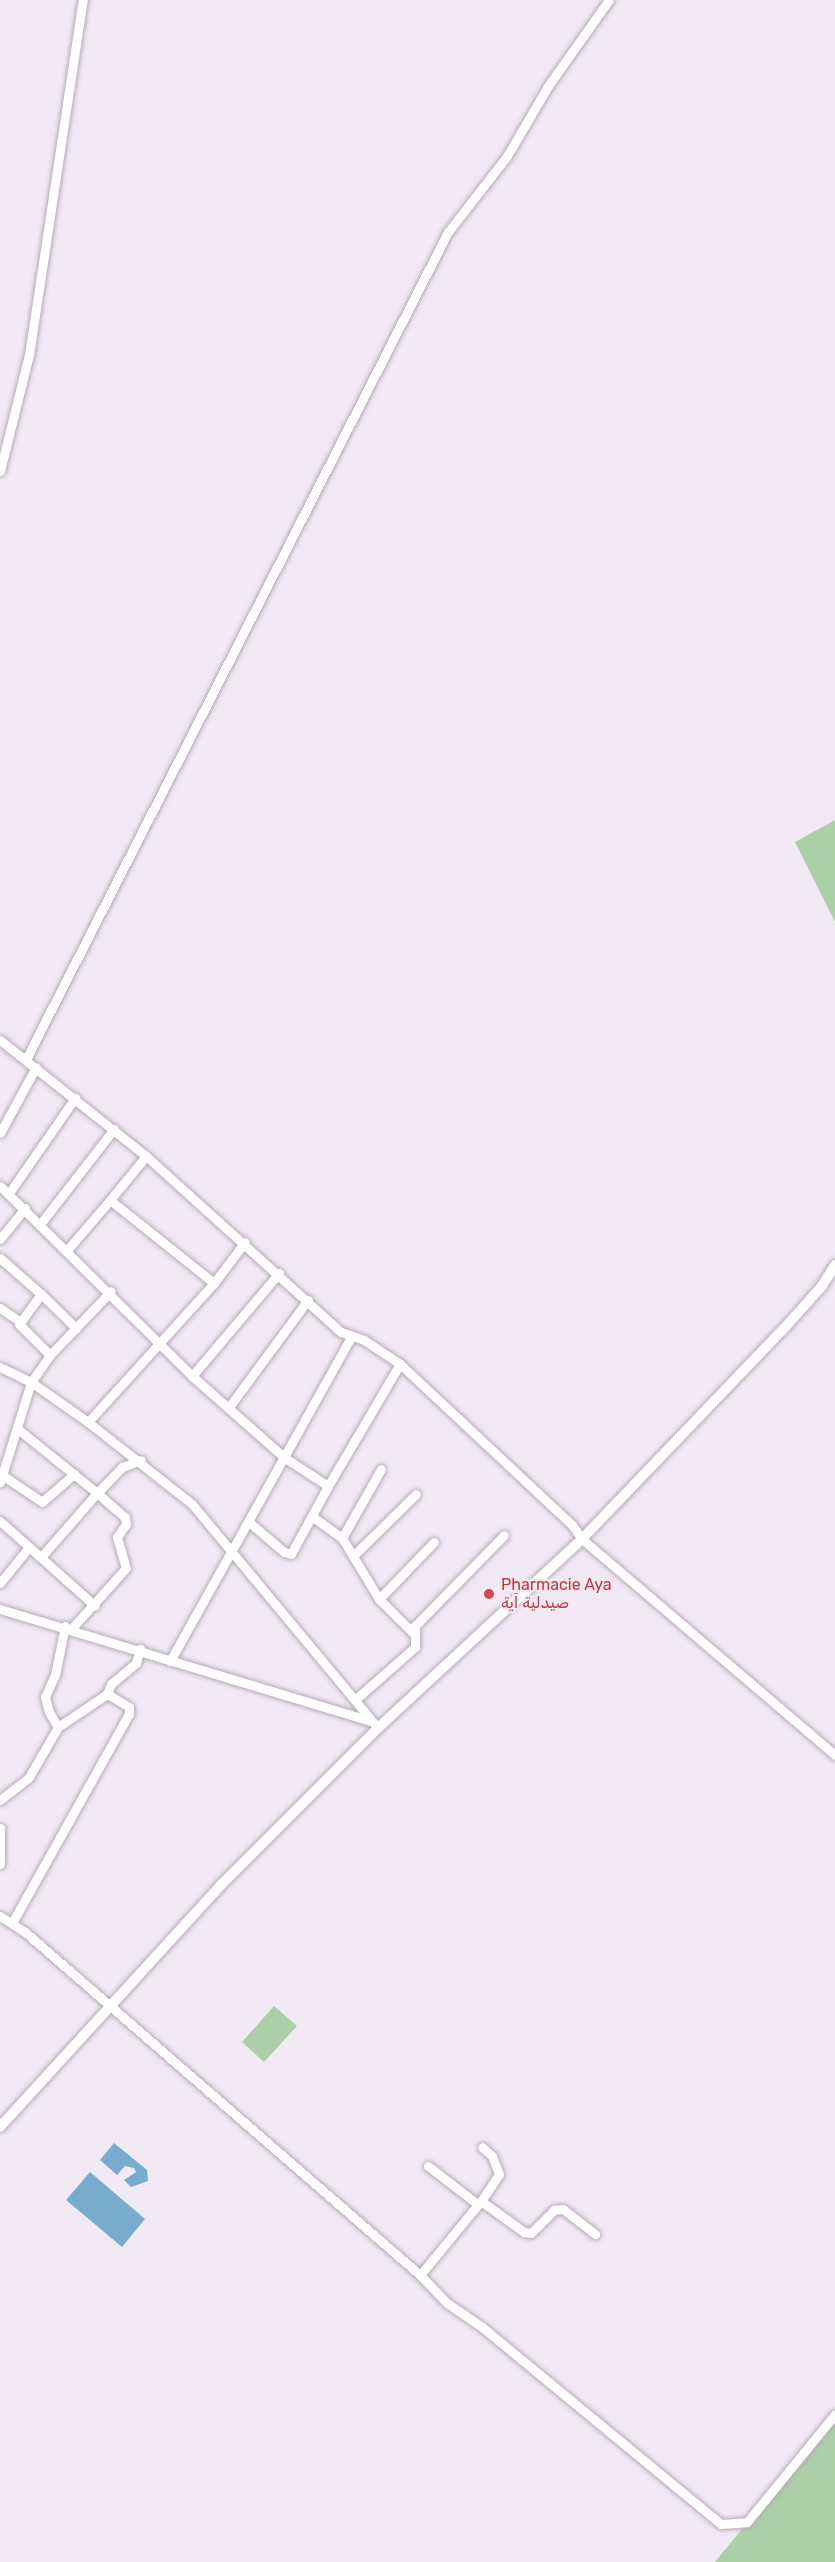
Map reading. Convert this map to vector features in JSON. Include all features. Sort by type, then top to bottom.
[{"type":"street","points":[[0,471],[29,354],[84,0]]},
{"type":"street","points":[[26,1059],[448,232],[507,156],[583,36],[609,0]]},
{"type":"street","points":[[0,1040],[146,1156],[245,1242],[341,1332],[352,1335],[400,1364],[572,1525],[582,1539],[835,1755]]},
{"type":"street","points":[[1,1130],[36,1067]]},
{"type":"street","points":[[9,1193],[75,1098]]},
{"type":"street","points":[[41,1223],[114,1129]]},
{"type":"street","points":[[68,1249],[146,1156]]},
{"type":"street","points":[[0,1186],[162,1341],[192,1376],[285,1458],[328,1486]]},
{"type":"street","points":[[110,1200],[214,1283]]},
{"type":"street","points":[[0,1239],[25,1208]]},
{"type":"street","points":[[88,1422],[214,1283],[245,1242]]},
{"type":"street","points":[[0,1258],[76,1328]]},
{"type":"street","points":[[0,2127],[107,2007],[374,1724],[582,1539],[789,1323],[822,1286],[835,1265]]},
{"type":"street","points":[[192,1376],[279,1273]]},
{"type":"street","points":[[74,1473],[42,1502],[1,1479],[31,1382],[50,1355],[111,1291]]},
{"type":"street","points":[[19,1321],[41,1294]]},
{"type":"street","points":[[229,1407],[308,1300]]},
{"type":"street","points":[[0,1308],[19,1321],[50,1355]]},
{"type":"street","points":[[170,1661],[352,1335]]},
{"type":"street","points":[[249,1522],[289,1555],[400,1364]]},
{"type":"street","points":[[0,1367],[31,1382],[141,1460],[202,1514],[357,1698],[374,1724]]},
{"type":"street","points":[[18,1430],[74,1473],[125,1517],[126,1524],[117,1537],[127,1564],[95,1606],[69,1627],[55,1675],[45,1697],[49,1712],[58,1727]]},
{"type":"street","points":[[41,1557],[122,1467],[141,1460]]},
{"type":"street","points":[[342,1538],[381,1469]]},
{"type":"street","points":[[353,1556],[416,1494]]},
{"type":"street","points":[[313,1517],[342,1538],[379,1599],[413,1633]]},
{"type":"street","points":[[0,1521],[95,1606]]},
{"type":"street","points":[[357,1698],[415,1647],[413,1633],[416,1626],[504,1535]]},
{"type":"street","points":[[379,1599],[434,1542]]},
{"type":"street","points":[[0,1583],[29,1547]]},
{"type":"street","points":[[0,1609],[69,1627],[374,1724]]},
{"type":"street","points":[[0,1800],[29,1777],[58,1727],[107,1694],[111,1684],[136,1663],[140,1649]]},
{"type":"street","points":[[12,1923],[129,1714],[129,1707],[107,1694]]},
{"type":"street","points":[[0,1828],[0,1864]]},
{"type":"street","points":[[0,1916],[12,1923],[420,2275],[447,2303],[482,2327],[721,2524],[747,2522],[835,2414]]},
{"type":"street","points":[[420,2275],[499,2174],[492,2156],[482,2147]]},
{"type":"street","points":[[428,2166],[524,2232],[531,2233],[554,2210],[563,2209],[595,2234]]},
{"type":"green space","points":[[835,820],[835,922],[795,842]]},
{"type":"green space","points":[[274,2006],[297,2026],[264,2062],[242,2042]]},
{"type":"green space","points":[[835,2415],[835,2562],[715,2562]]},
{"type":"water","points":[[114,2143],[147,2170],[148,2181],[131,2187],[124,2180],[136,2172],[134,2168],[125,2166],[117,2175],[100,2160]]},
{"type":"water","points":[[90,2172],[145,2219],[122,2247],[66,2200]]},
{"type":"place","name":"Pharmacie Aya صيدلية اَية","points":[[489,1594]]}]
